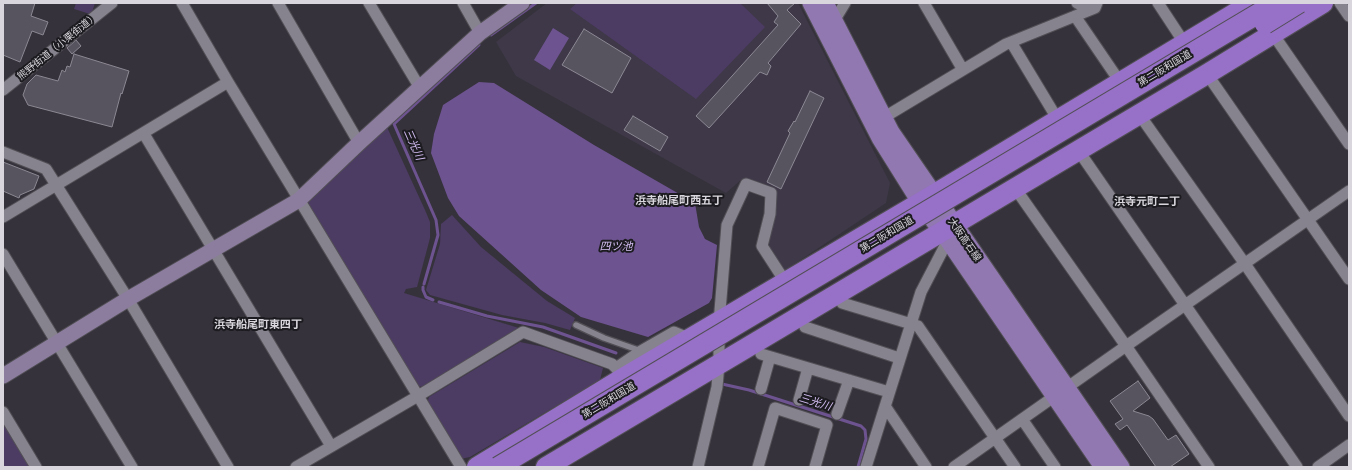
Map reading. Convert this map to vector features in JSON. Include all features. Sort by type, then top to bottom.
[{"type":"highway","points":[[476,467],[620,373],[691,339],[719,323],[1252,3]]},
{"type":"highway","name":"第二阪和国道","points":[[498,467],[1276,3]]},
{"type":"highway","name":"第二阪和国道","points":[[524,467],[1299,3]]},
{"type":"highway","points":[[546,467],[719,364],[948,232],[1015,188],[1323,3]]},
{"type":"main road","name":"大阪高石線","points":[[811,3],[829,24],[891,132],[926,199]]},
{"type":"main road","name":"大阪高石線","points":[[825,3],[829,24],[880,138],[926,199],[1060,392],[1121,467]]},
{"type":"main road","name":"大阪高石線","points":[[1060,392],[1103,467]]},
{"type":"street","name":"熊野街道（小栗街道）","points":[[3,90],[112,3]]},
{"type":"street","points":[[182,3],[299,200],[462,467]]},
{"type":"street","points":[[278,3],[359,143]]},
{"type":"street","points":[[369,3],[420,88]]},
{"type":"street","points":[[463,3],[480,33]]},
{"type":"street","points":[[3,376],[128,299],[299,200],[359,143],[480,33],[522,3]]},
{"type":"street","points":[[829,24],[845,3]]},
{"type":"street","points":[[924,3],[964,70]]},
{"type":"street","points":[[1077,3],[1094,7]]},
{"type":"street","points":[[1158,3],[1185,44]]},
{"type":"street","points":[[1340,3],[1349,16]]},
{"type":"street","points":[[883,118],[1011,42],[1094,7]]},
{"type":"street","points":[[1075,16],[1120,82]]},
{"type":"street","points":[[1273,34],[1349,144]]},
{"type":"street","points":[[1011,42],[1058,120]]},
{"type":"street","points":[[1206,74],[1349,279]]},
{"type":"street","points":[[3,217],[144,134],[228,82]]},
{"type":"street","points":[[1139,114],[1245,264],[1349,416]]},
{"type":"street","points":[[144,134],[331,446]]},
{"type":"street","points":[[1078,150],[1297,467]]},
{"type":"street","points":[[3,152],[46,169],[128,299],[228,467]]},
{"type":"street","points":[[698,467],[717,387],[719,364],[719,323],[727,225],[746,184],[771,193],[770,214],[762,246],[786,283]]},
{"type":"street","points":[[1015,188],[1209,467]]},
{"type":"street","points":[[954,467],[1349,191]]},
{"type":"street","points":[[866,467],[920,292],[948,232]]},
{"type":"street","points":[[3,254],[132,467]]},
{"type":"street","points":[[842,303],[918,326],[1015,467]]},
{"type":"street","points":[[805,327],[899,358]]},
{"type":"street","points":[[296,467],[418,396],[523,332],[612,364],[620,373],[642,351],[674,332],[691,339]]},
{"type":"street","points":[[761,389],[766,356],[889,392]]},
{"type":"street","points":[[799,400],[808,368]]},
{"type":"street","points":[[837,414],[849,380]]},
{"type":"street","points":[[885,406],[926,467]]},
{"type":"street","points":[[758,467],[775,408],[827,425],[815,467]]},
{"type":"street","points":[[5,418],[36,467]]},
{"type":"street","points":[[1022,419],[1055,467]]},
{"type":"street","points":[[1318,467],[1349,445]]},
{"type":"lane","points":[[576,325],[604,338],[642,351]]},
{"type":"shaded area","points":[[76,3],[95,3],[90,14],[74,9]]},
{"type":"shaded area","points":[[547,3],[798,3],[890,183],[886,203],[784,271],[767,243],[775,190],[742,179],[726,193],[516,76],[496,42]]},
{"type":"shaded area","points":[[577,3],[740,3],[765,27],[696,99],[570,9]]},
{"type":"shaded area","points":[[386,125],[430,222],[430,238],[417,287],[406,289],[404,293],[519,328],[422,387],[416,385],[308,204],[308,199]]},
{"type":"shaded area","points":[[452,215],[481,247],[547,301],[575,318],[570,330],[545,323],[502,315],[430,295],[426,290],[440,244],[441,224]]},
{"type":"shaded area","points":[[520,342],[544,347],[603,368],[600,380],[470,457],[460,459],[427,403],[429,397]]},
{"type":"shaded area","points":[[3,426],[8,427],[31,467],[3,467]]},
{"type":"water","points":[[553,28],[569,38],[550,70],[534,60]]},
{"type":"water","name":"四ツ池","points":[[479,82],[494,83],[594,145],[695,203],[699,227],[705,239],[717,245],[712,298],[709,303],[648,337],[581,317],[541,290],[459,216],[448,198],[431,153],[434,134],[443,105]]},
{"type":"building","points":[[3,3],[35,3],[31,16],[48,22],[43,35],[32,31],[20,62],[3,55]]},
{"type":"building","points":[[767,3],[795,3],[787,10],[801,24],[768,63],[771,66],[767,75],[760,72],[709,128],[696,116],[778,25],[774,22],[778,16]]},
{"type":"building","points":[[584,29],[631,58],[612,93],[562,65]]},
{"type":"building","points":[[76,40],[81,46],[72,54],[67,48]]},
{"type":"building","points":[[74,54],[129,71],[122,94],[121,93],[112,127],[28,105],[23,95],[27,84],[36,75],[58,81],[62,70],[65,72],[67,66],[70,67]]},
{"type":"building","points":[[810,91],[824,98],[781,189],[767,182],[790,133],[788,131],[794,121],[795,122]]},
{"type":"building","points":[[633,116],[668,137],[660,151],[624,130]]},
{"type":"building","points":[[3,162],[39,176],[34,189],[20,195],[19,198],[3,191]]},
{"type":"building","points":[[1138,381],[1150,398],[1133,411],[1149,416],[1153,419],[1168,440],[1176,435],[1189,454],[1170,467],[1156,467],[1127,425],[1120,430],[1115,424],[1123,419],[1110,401]]},
{"type":"waterway","name":"三光川","points":[[491,35],[536,3]]},
{"type":"waterway","name":"三光川","points":[[424,284],[438,235],[436,220],[394,124],[479,45]]},
{"type":"waterway","name":"三光川","points":[[423,287],[426,297],[433,300]]},
{"type":"waterway","name":"三光川","points":[[439,302],[487,316],[543,327],[616,353]]},
{"type":"waterway","name":"三光川","points":[[722,384],[749,390],[861,426],[865,430],[866,439],[858,467]]},
{"type":"district","name":"浜寺船尾町西五丁","points":[[679,201]]},
{"type":"district","name":"浜寺元町二丁","points":[[1147,202]]},
{"type":"district","name":"浜寺船尾町東四丁","points":[[258,325]]}]
